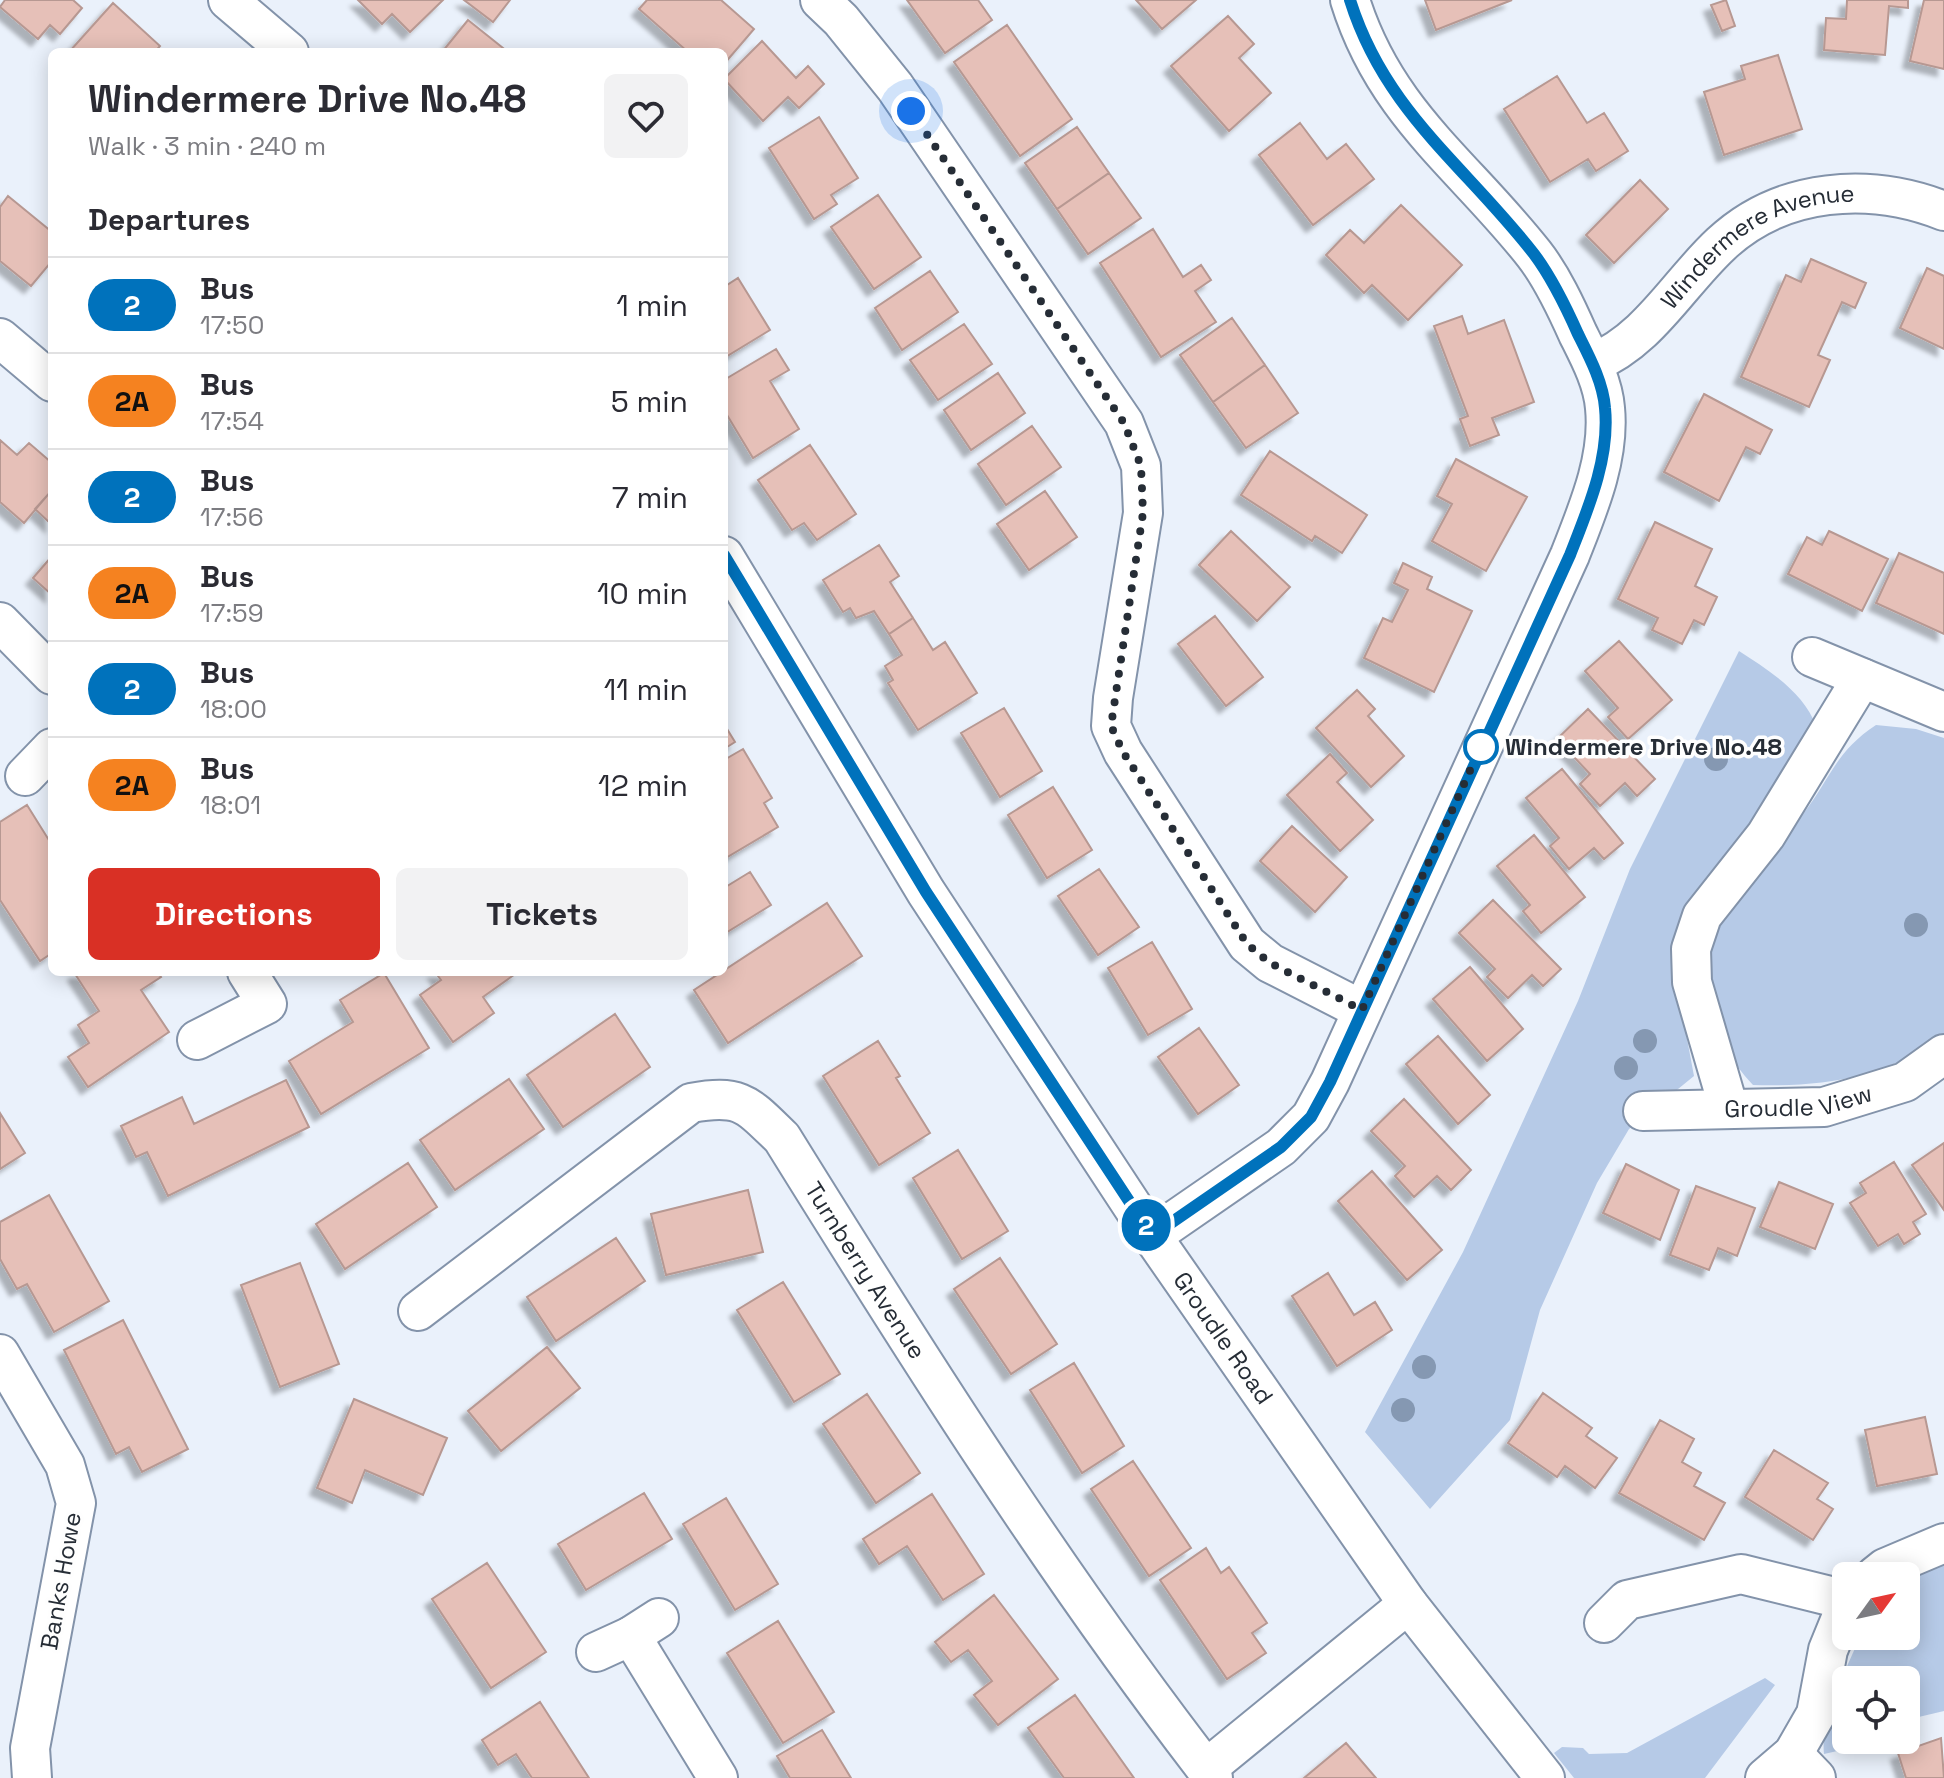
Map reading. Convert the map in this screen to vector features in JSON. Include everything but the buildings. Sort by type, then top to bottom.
[{"type":"street","points":[[228,0],[284,48]]},
{"type":"street","points":[[820,0],[841,20],[895,87],[1124,423],[1141,466],[1143,513],[1113,698],[1111,726],[1123,752],[1247,944],[1270,963],[1362,1010]]},
{"type":"street","points":[[1152,1236],[1281,1147],[1311,1117],[1570,555],[1591,502],[1603,453],[1605,407],[1593,363],[1535,256],[1405,111],[1383,79],[1362,39],[1350,0]]},
{"type":"street","name":"Windermere Avenue","points":[[1593,363],[1612,356],[1648,324],[1721,244],[1763,214],[1811,196],[1860,193],[1910,198],[1944,211]]},
{"type":"street","points":[[0,338],[48,379]]},
{"type":"street","name":"Groudle Road","points":[[728,563],[926,892],[1152,1236],[1408,1604],[1545,1778]]},
{"type":"street","points":[[0,622],[48,671]]},
{"type":"street","points":[[1812,657],[1944,712]]},
{"type":"street","points":[[1729,1109],[1692,982],[1691,949],[1702,916],[1766,835],[1862,678]]},
{"type":"street","points":[[25,776],[48,752]]},
{"type":"street","points":[[197,1040],[267,1004],[250,976]]},
{"type":"street","name":"Groudle View","points":[[1643,1111],[1824,1107],[1905,1082],[1944,1054]]},
{"type":"street","name":"Turnberry Avenue","points":[[418,1311],[691,1103],[723,1097],[753,1110],[782,1138],[965,1431],[1081,1602],[1210,1774],[1408,1604]]},
{"type":"street","name":"Banks Howe","points":[[0,1354],[65,1465],[76,1503],[30,1748],[32,1778]]},
{"type":"street","points":[[1899,1562],[1944,1543]]},
{"type":"street","points":[[1604,1623],[1627,1600],[1741,1574],[1832,1597]]},
{"type":"street","points":[[596,1652],[645,1627],[718,1778]]},
{"type":"street","points":[[1791,1770],[1816,1714],[1832,1640]]},
{"type":"shaded area","points":[[1739,651],[1794,692],[1816,726],[1679,996],[1694,1076],[1629,1129],[1597,1183],[1540,1310],[1510,1420],[1430,1509],[1365,1432],[1463,1252],[1578,1001],[1630,869]]},
{"type":"shaded area","points":[[1876,725],[1916,729],[1944,738],[1944,1037],[1898,1062],[1852,1077],[1829,1082],[1753,1085],[1739,1068],[1727,1045],[1708,985],[1708,955],[1716,934],[1742,890],[1803,814],[1842,756]]},
{"type":"shaded area","points":[[1944,1562],[1944,1711],[1920,1717],[1920,1666],[1847,1666],[1854,1650],[1920,1650],[1920,1572]]},
{"type":"shaded area","points":[[1765,1678],[1775,1685],[1705,1778],[1574,1778],[1554,1753],[1562,1747],[1583,1748],[1589,1754],[1627,1753]]},
{"type":"shaded area","points":[[1832,1702],[1832,1752],[1824,1754],[1826,1723]]},
{"type":"bus line","name":"2","points":[[728,562],[926,892],[1152,1236],[1281,1147],[1311,1117],[1330,1082],[1570,555],[1591,502],[1603,453],[1605,407],[1593,363],[1567,309],[1535,256],[1405,111],[1383,79],[1362,39],[1350,0]]},
{"type":"place","name":"Windermere Drive No.48","points":[[1481,747]]},
{"type":"route","points":[[911,111],[1124,423],[1141,466],[1143,513],[1111,726],[1123,752],[1247,944],[1270,963],[1362,1010],[1487,733],[1481,747]]}]
